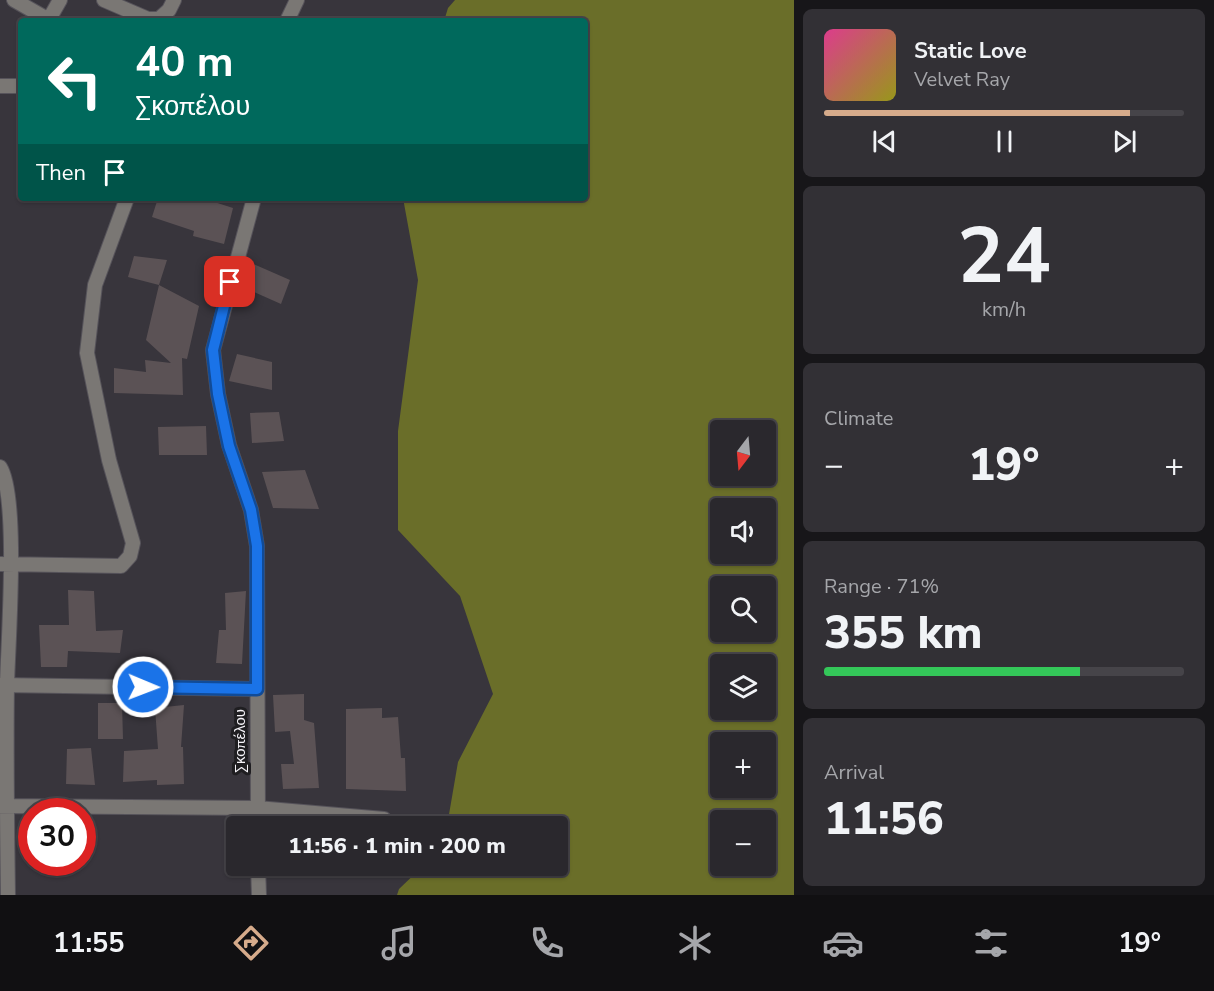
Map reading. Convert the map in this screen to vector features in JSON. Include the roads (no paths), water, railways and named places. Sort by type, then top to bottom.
[{"type":"street","points":[[14,0],[46,18]]},
{"type":"street","points":[[50,18],[60,0]]},
{"type":"street","points":[[104,0],[146,18]]},
{"type":"street","points":[[160,18],[169,10],[174,0]]},
{"type":"street","points":[[288,18],[297,0]]},
{"type":"street","points":[[0,86],[18,86]]},
{"type":"street","points":[[5,564],[121,566],[130,556],[133,543],[109,460],[87,352],[95,285],[126,201]]},
{"type":"street","name":"Σκοπέλου","points":[[252,201],[213,350],[218,394],[229,446],[251,510],[257,546],[257,816]]},
{"type":"street","points":[[0,467],[9,501],[5,564],[3,806],[8,895]]},
{"type":"street","points":[[4,685],[257,689]]},
{"type":"street","points":[[3,806],[257,808],[349,816]]},
{"type":"street","points":[[258,876],[259,895]]}]
